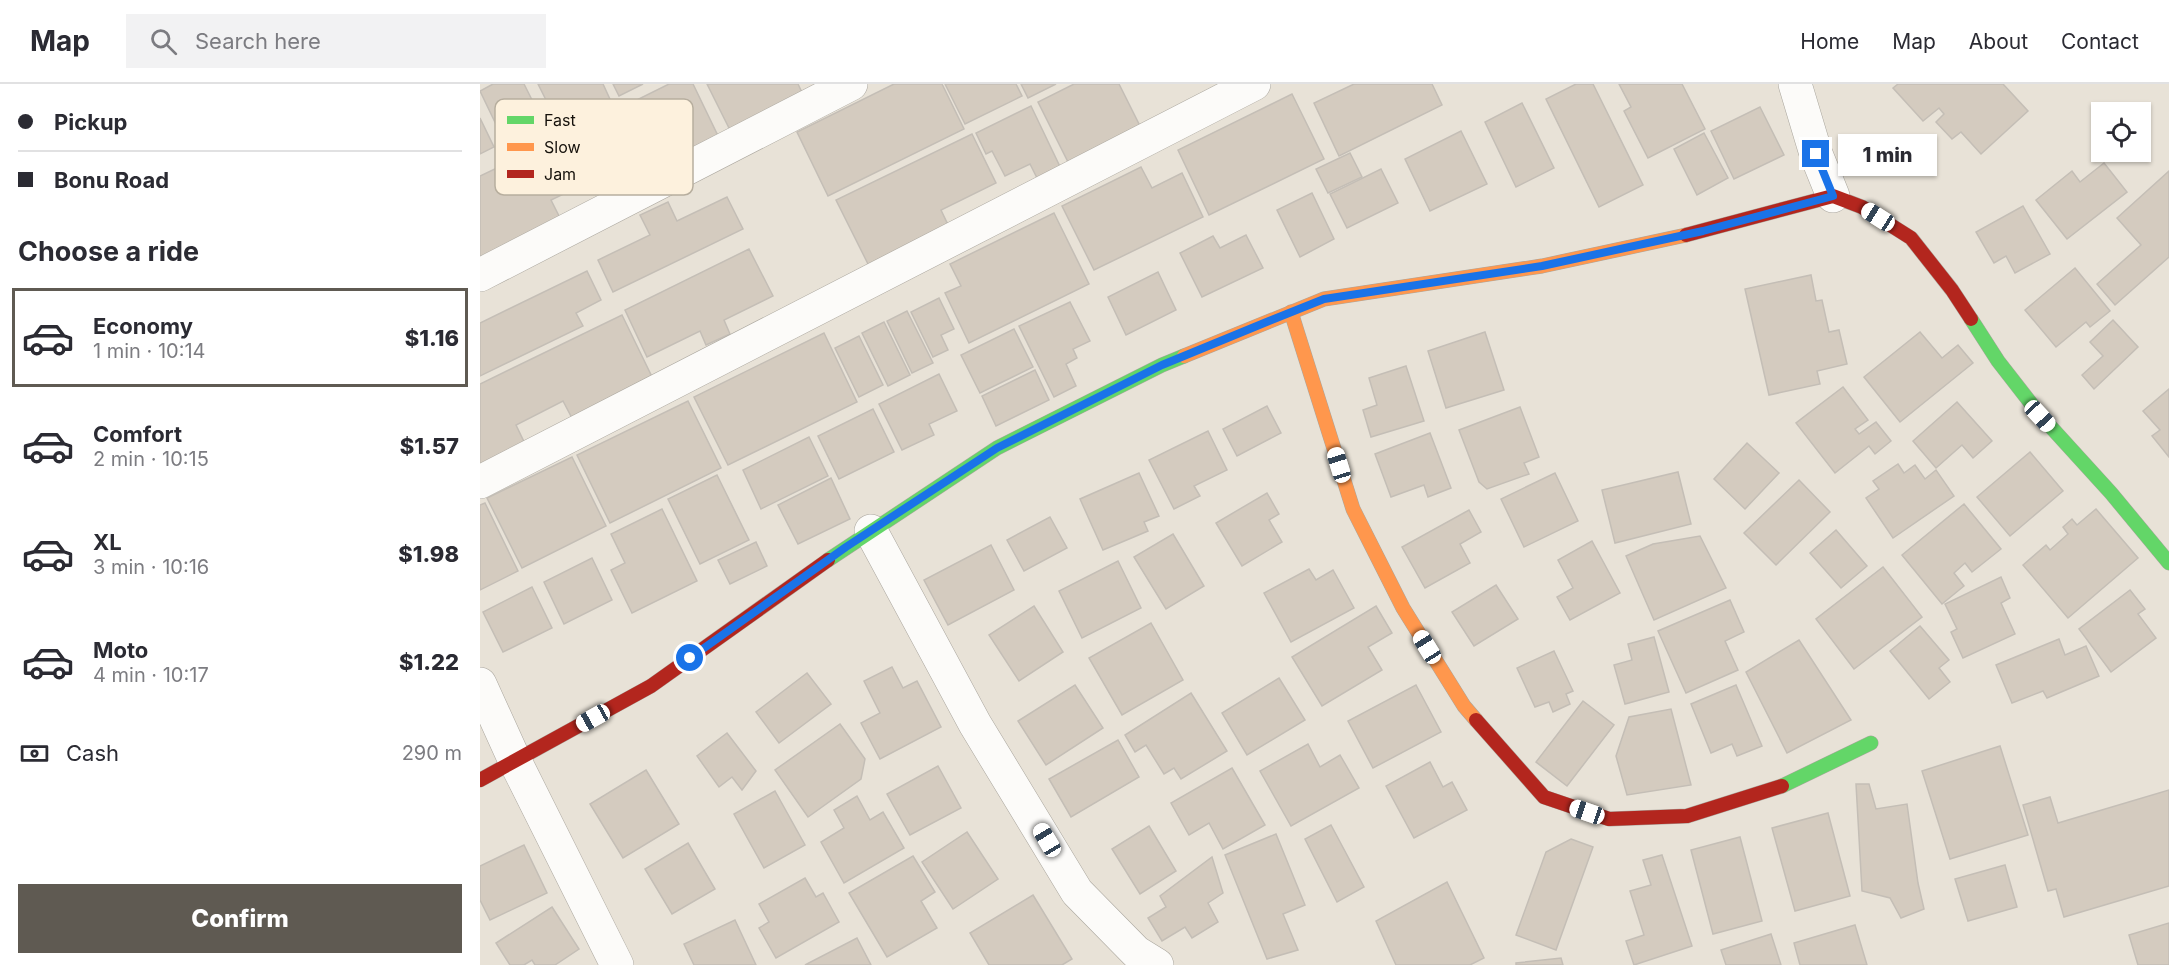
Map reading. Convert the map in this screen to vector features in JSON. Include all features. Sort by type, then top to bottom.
[{"type":"street","points":[[693,165],[851,84]]},
{"type":"street","points":[[480,482],[1254,84]]},
{"type":"street","points":[[1795,84],[1816,154],[1833,196]]},
{"type":"street","points":[[480,275],[635,195]]},
{"type":"street","points":[[480,780],[651,686],[871,531],[997,448],[1162,365],[1324,299],[1542,266],[1703,231],[1833,196],[1862,207],[1911,238],[1952,290],[1998,361],[2040,416],[2111,493],[2169,563]]},
{"type":"street","points":[[1291,312],[1353,509],[1403,608],[1464,706],[1544,797],[1609,819],[1687,816],[1782,786],[1871,743]]},
{"type":"street","points":[[871,531],[975,724],[1077,891],[1136,952],[1157,965]]},
{"type":"street","points":[[480,684],[515,761],[617,965]]},
{"type":"building","points":[[493,84],[524,84],[532,99],[495,99],[495,122],[480,91]]},
{"type":"building","points":[[538,84],[603,84],[610,99],[546,99]]},
{"type":"building","points":[[613,84],[643,84],[619,96]]},
{"type":"building","points":[[669,84],[693,84],[720,140],[693,153],[693,99],[639,99]]},
{"type":"building","points":[[707,84],[798,84],[805,99],[732,134]]},
{"type":"building","points":[[894,84],[942,84],[964,129],[828,196],[797,132]]},
{"type":"building","points":[[945,84],[1016,84],[1022,96],[965,124]]},
{"type":"building","points":[[1021,84],[1056,84],[1028,98]]},
{"type":"building","points":[[1074,84],[1119,84],[1143,132],[1071,168],[1038,102]]},
{"type":"building","points":[[1354,84],[1432,84],[1442,105],[1339,156],[1314,103]]},
{"type":"building","points":[[1576,84],[1593,84],[1643,185],[1599,207],[1546,99]]},
{"type":"building","points":[[1619,84],[1682,84],[1705,129],[1648,158],[1624,111],[1631,107]]},
{"type":"building","points":[[1898,84],[2003,84],[2028,111],[1981,154],[1961,132],[1952,139],[1936,122],[1944,114],[1939,108],[1923,121],[1893,88]]},
{"type":"building","points":[[1292,94],[1324,159],[1209,215],[1178,150]]},
{"type":"building","points":[[1522,103],[1554,168],[1516,187],[1485,122]]},
{"type":"building","points":[[1031,106],[1063,173],[1040,184],[1030,164],[1005,176],[992,151],[986,154],[976,133]]},
{"type":"building","points":[[1760,107],[1784,155],[1734,179],[1711,131]]},
{"type":"building","points":[[480,118],[494,147],[480,154]]},
{"type":"building","points":[[1461,131],[1487,184],[1430,211],[1405,159]]},
{"type":"building","points":[[1704,133],[1728,178],[1697,195],[1674,149]]},
{"type":"building","points":[[972,134],[996,183],[941,210],[950,229],[870,268],[836,200]]},
{"type":"building","points":[[1350,153],[1362,177],[1328,193],[1316,169]]},
{"type":"building","points":[[2104,163],[2127,192],[2067,239],[2036,200],[2072,171],[2080,182]]},
{"type":"building","points":[[1141,167],[1152,188],[1182,173],[1203,217],[1094,270],[1062,206]]},
{"type":"building","points":[[495,169],[495,195],[562,195],[551,200],[560,218],[480,258],[480,176]]},
{"type":"building","points":[[1381,169],[1398,203],[1347,228],[1330,194]]},
{"type":"building","points":[[2169,171],[2169,257],[2115,305],[2097,284],[2141,245],[2117,218]]},
{"type":"building","points":[[1312,193],[1334,239],[1300,257],[1277,210]]},
{"type":"building","points":[[727,197],[743,229],[613,292],[598,260],[650,235],[640,215],[668,202],[677,221]]},
{"type":"building","points":[[2023,206],[2050,254],[2015,273],[2006,256],[1994,263],[1976,232]]},
{"type":"building","points":[[1054,213],[1089,284],[969,343],[945,293],[961,286],[950,264]]},
{"type":"building","points":[[1246,235],[1263,268],[1202,297],[1180,253],[1213,236],[1220,248]]},
{"type":"building","points":[[749,249],[773,296],[724,320],[730,334],[706,345],[700,331],[647,357],[625,310]]},
{"type":"building","points":[[2075,268],[2110,311],[2090,327],[2086,322],[2056,347],[2025,310]]},
{"type":"building","points":[[587,271],[601,300],[576,313],[583,326],[480,376],[480,323]]},
{"type":"building","points":[[1158,272],[1176,310],[1126,335],[1108,297]]},
{"type":"building","points":[[1811,275],[1816,301],[1822,300],[1829,332],[1839,330],[1847,364],[1817,371],[1820,384],[1769,395],[1745,289]]},
{"type":"building","points":[[939,298],[954,329],[941,335],[948,350],[933,357],[911,312]]},
{"type":"building","points":[[1070,302],[1090,341],[1073,349],[1077,358],[1066,364],[1076,386],[1054,397],[1019,326]]},
{"type":"building","points":[[907,311],[933,363],[912,373],[887,321]]},
{"type":"building","points":[[622,315],[654,381],[573,420],[563,401],[516,425],[528,450],[480,473],[480,384]]},
{"type":"building","points":[[2113,320],[2138,347],[2094,389],[2082,375],[2103,356],[2090,342]]},
{"type":"building","points":[[884,322],[910,375],[888,386],[862,333]]},
{"type":"building","points":[[1014,329],[1033,367],[980,393],[961,355]]},
{"type":"building","points":[[1485,332],[1504,390],[1446,408],[1428,351]]},
{"type":"building","points":[[1920,332],[1942,358],[1958,345],[1973,363],[1900,422],[1864,377]]},
{"type":"building","points":[[824,333],[857,402],[728,465],[694,397]]},
{"type":"building","points":[[859,336],[883,385],[859,397],[835,348]]},
{"type":"building","points":[[1406,366],[1424,421],[1371,437],[1363,410],[1377,405],[1369,378]]},
{"type":"building","points":[[1035,370],[1049,400],[996,426],[982,396]]},
{"type":"building","points":[[939,374],[957,411],[929,424],[934,435],[902,450],[879,404]]},
{"type":"building","points":[[1843,387],[1868,420],[1855,429],[1859,434],[1876,422],[1891,441],[1875,454],[1869,446],[1835,473],[1796,423]]},
{"type":"building","points":[[2169,389],[2169,457],[2152,436],[2160,430],[2143,411]]},
{"type":"building","points":[[688,401],[721,468],[610,523],[577,455]]},
{"type":"building","points":[[1957,402],[1992,441],[1973,458],[1962,445],[1936,468],[1913,441]]},
{"type":"building","points":[[1267,406],[1281,433],[1237,456],[1223,429]]},
{"type":"building","points":[[1520,407],[1539,457],[1524,463],[1529,474],[1487,489],[1479,482],[1459,430]]},
{"type":"building","points":[[873,409],[894,452],[839,479],[818,436]]},
{"type":"building","points":[[1208,431],[1227,470],[1194,486],[1200,496],[1174,509],[1149,460]]},
{"type":"building","points":[[1430,433],[1451,488],[1428,497],[1424,485],[1391,497],[1375,454]]},
{"type":"building","points":[[809,437],[828,476],[761,509],[743,470]]},
{"type":"building","points":[[1747,443],[1779,473],[1745,509],[1714,479]]},
{"type":"building","points":[[2030,452],[2063,491],[2010,536],[1977,497]]},
{"type":"building","points":[[572,457],[606,526],[522,568],[487,498]]},
{"type":"building","points":[[1898,464],[1904,473],[1915,465],[1925,479],[1936,470],[1954,496],[1893,538],[1866,498],[1879,489],[1873,481]]},
{"type":"building","points":[[1678,472],[1691,524],[1615,543],[1602,490]]},
{"type":"building","points":[[1139,473],[1159,516],[1144,522],[1148,531],[1103,550],[1080,499]]},
{"type":"building","points":[[1555,473],[1578,521],[1524,547],[1501,499]]},
{"type":"building","points":[[717,475],[749,540],[700,564],[668,499]]},
{"type":"building","points":[[831,478],[850,519],[798,544],[778,505]]},
{"type":"building","points":[[1799,480],[1830,512],[1776,565],[1744,533]]},
{"type":"building","points":[[1267,493],[1279,514],[1269,520],[1282,542],[1242,566],[1216,523]]},
{"type":"building","points":[[485,503],[518,571],[480,590],[480,505]]},
{"type":"building","points":[[1964,504],[2001,549],[1972,572],[1965,563],[1954,573],[1964,586],[1942,604],[1902,555]]},
{"type":"building","points":[[662,509],[697,581],[632,613],[611,570],[625,563],[611,534]]},
{"type":"building","points":[[2096,509],[2138,558],[2068,618],[2023,565],[2046,545],[2050,550],[2068,534],[2063,527],[2072,519],[2077,525]]},
{"type":"building","points":[[1469,510],[1481,532],[1460,544],[1470,563],[1425,588],[1402,547]]},
{"type":"building","points":[[1050,517],[1067,548],[1024,571],[1007,540]]},
{"type":"building","points":[[1836,530],[1867,566],[1841,588],[1810,553]]},
{"type":"building","points":[[1173,534],[1204,586],[1166,609],[1134,557]]},
{"type":"building","points":[[1700,536],[1726,588],[1654,620],[1626,556],[1653,544]]},
{"type":"building","points":[[1592,541],[1620,593],[1570,620],[1557,597],[1573,588],[1558,560]]},
{"type":"building","points":[[756,542],[767,566],[730,584],[718,560]]},
{"type":"building","points":[[991,545],[1014,590],[948,625],[924,580]]},
{"type":"building","points":[[592,558],[612,600],[564,624],[544,582]]},
{"type":"building","points":[[1118,561],[1141,608],[1082,638],[1059,591]]},
{"type":"building","points":[[1883,567],[1922,617],[1854,669],[1816,619]]},
{"type":"building","points":[[1309,569],[1316,580],[1333,570],[1354,608],[1291,642],[1264,593]]},
{"type":"building","points":[[2001,577],[2010,598],[2001,603],[2015,634],[1963,658],[1951,632],[1957,629],[1945,604]]},
{"type":"building","points":[[1496,585],[1518,619],[1474,646],[1452,612]]},
{"type":"building","points":[[532,587],[552,628],[503,652],[483,612]]},
{"type":"building","points":[[2130,590],[2145,609],[2138,614],[2156,638],[2111,672],[2079,629]]},
{"type":"building","points":[[1730,600],[1744,632],[1725,641],[1738,670],[1686,693],[1658,631]]},
{"type":"building","points":[[1034,606],[1063,652],[1019,681],[989,635]]},
{"type":"building","points":[[1376,606],[1392,633],[1368,647],[1382,670],[1322,706],[1292,657]]},
{"type":"building","points":[[1151,623],[1183,680],[1122,715],[1089,658]]},
{"type":"building","points":[[1920,626],[1949,660],[1939,668],[1950,682],[1929,699],[1890,651]]},
{"type":"building","points":[[1654,637],[1669,692],[1625,704],[1614,665],[1632,660],[1628,644]]},
{"type":"building","points":[[2059,639],[2065,655],[2086,646],[2099,676],[2047,698],[2043,691],[2012,703],[1996,665]]},
{"type":"building","points":[[1799,640],[1851,720],[1787,753],[1746,672]]},
{"type":"building","points":[[1554,651],[1573,691],[1566,694],[1570,704],[1553,712],[1549,702],[1535,707],[1517,668]]},
{"type":"building","points":[[892,667],[903,688],[917,681],[941,727],[880,759],[861,723],[880,713],[864,681]]},
{"type":"building","points":[[807,673],[831,704],[779,743],[756,712]]},
{"type":"building","points":[[1279,678],[1305,720],[1247,755],[1222,713]]},
{"type":"building","points":[[1075,685],[1103,728],[1046,765],[1018,721]]},
{"type":"building","points":[[1416,685],[1441,732],[1373,768],[1348,721]]},
{"type":"building","points":[[1736,685],[1762,746],[1737,756],[1732,744],[1711,753],[1691,704]]},
{"type":"building","points":[[1191,693],[1227,751],[1181,779],[1174,768],[1164,774],[1146,745],[1135,752],[1125,735]]},
{"type":"building","points":[[1583,701],[1614,725],[1567,786],[1536,762]]},
{"type":"building","points":[[1671,709],[1691,785],[1627,795],[1616,756],[1629,717]]},
{"type":"building","points":[[840,724],[865,759],[861,779],[808,817],[775,770]]},
{"type":"building","points":[[727,733],[756,771],[742,790],[732,777],[719,787],[697,756]]},
{"type":"building","points":[[1118,740],[1139,777],[1071,817],[1049,779]]},
{"type":"building","points":[[1308,744],[1320,767],[1340,755],[1359,788],[1291,826],[1260,771]]},
{"type":"building","points":[[2000,746],[2028,835],[1950,859],[1922,771]]},
{"type":"building","points":[[1430,762],[1443,787],[1452,782],[1467,810],[1414,838],[1386,786]]},
{"type":"building","points":[[938,766],[961,808],[910,835],[887,794]]},
{"type":"building","points":[[1232,768],[1265,825],[1223,849],[1209,823],[1189,835],[1171,803]]},
{"type":"building","points":[[646,770],[679,824],[623,858],[590,804]]},
{"type":"building","points":[[1856,784],[1869,784],[1876,809],[1907,804],[1924,909],[1901,918],[1890,898],[1862,891]]},
{"type":"building","points":[[2169,790],[2169,886],[2064,917],[2056,889],[2048,891],[2023,805],[2050,797],[2058,823]]},
{"type":"building","points":[[775,791],[805,845],[764,868],[734,814]]},
{"type":"building","points":[[857,796],[870,820],[883,812],[904,848],[844,883],[821,842],[844,828],[834,810]]},
{"type":"building","points":[[1828,813],[1850,896],[1795,911],[1772,828]]},
{"type":"building","points":[[1331,825],[1364,887],[1337,902],[1305,839]]},
{"type":"building","points":[[1149,826],[1176,871],[1140,894],[1112,849]]},
{"type":"building","points":[[967,832],[998,879],[953,909],[922,862]]},
{"type":"building","points":[[1276,834],[1305,905],[1283,914],[1298,950],[1267,959],[1225,855]]},
{"type":"building","points":[[1740,837],[1762,921],[1713,934],[1691,850]]},
{"type":"building","points":[[1571,839],[1593,847],[1556,950],[1516,935],[1546,852]]},
{"type":"building","points":[[688,843],[715,889],[672,914],[645,869]]},
{"type":"building","points":[[524,845],[547,893],[490,920],[480,900],[480,866]]},
{"type":"building","points":[[1662,855],[1692,946],[1634,965],[1626,941],[1644,935],[1630,891],[1651,885],[1643,860]]},
{"type":"building","points":[[913,856],[935,892],[921,901],[937,928],[887,957],[849,893]]},
{"type":"building","points":[[1212,857],[1223,893],[1208,903],[1218,922],[1192,938],[1185,927],[1162,941],[1148,918],[1166,907],[1160,896]]},
{"type":"building","points":[[2005,865],[2017,907],[1968,921],[1955,879]]},
{"type":"building","points":[[805,878],[816,897],[823,893],[839,922],[776,958],[759,928],[769,922],[759,904]]},
{"type":"building","points":[[1447,882],[1484,958],[1470,965],[1396,965],[1376,921]]},
{"type":"building","points":[[1033,895],[1072,959],[1062,965],[989,965],[970,933]]},
{"type":"building","points":[[552,907],[579,949],[555,965],[535,965],[532,960],[524,965],[510,965],[496,943]]},
{"type":"building","points":[[735,920],[756,965],[694,965],[684,944]]},
{"type":"building","points":[[2169,923],[2169,965],[2138,965],[2129,935]]},
{"type":"building","points":[[1855,925],[1867,965],[1800,965],[1794,943]]},
{"type":"building","points":[[1771,934],[1781,965],[1726,965],[1721,950]]},
{"type":"building","points":[[857,938],[871,965],[805,965]]},
{"type":"building","points":[[1561,958],[1563,965],[1516,965],[1516,963]]},
{"type":"traffic: fast","points":[[1971,319],[1998,361],[2040,415],[2111,493],[2169,563]]},
{"type":"traffic: fast","points":[[828,560],[997,448],[1184,356]]},
{"type":"traffic: fast","points":[[1782,786],[1871,743]]},
{"type":"traffic: slow","points":[[1184,356],[1324,299],[1542,266],[1686,235]]},
{"type":"traffic: slow","points":[[1291,312],[1353,509],[1403,608],[1464,706],[1476,720]]},
{"type":"traffic: jam","points":[[1686,235],[1833,196],[1862,207],[1911,238],[1952,290],[1971,319]]},
{"type":"traffic: jam","points":[[480,780],[651,686],[828,560]]},
{"type":"traffic: jam","points":[[1476,720],[1544,797],[1609,819],[1687,816],[1782,786]]},
{"type":"route","points":[[690,658],[846,547],[997,448],[1162,365],[1324,299],[1542,266],[1703,231],[1833,196],[1816,154]]}]
